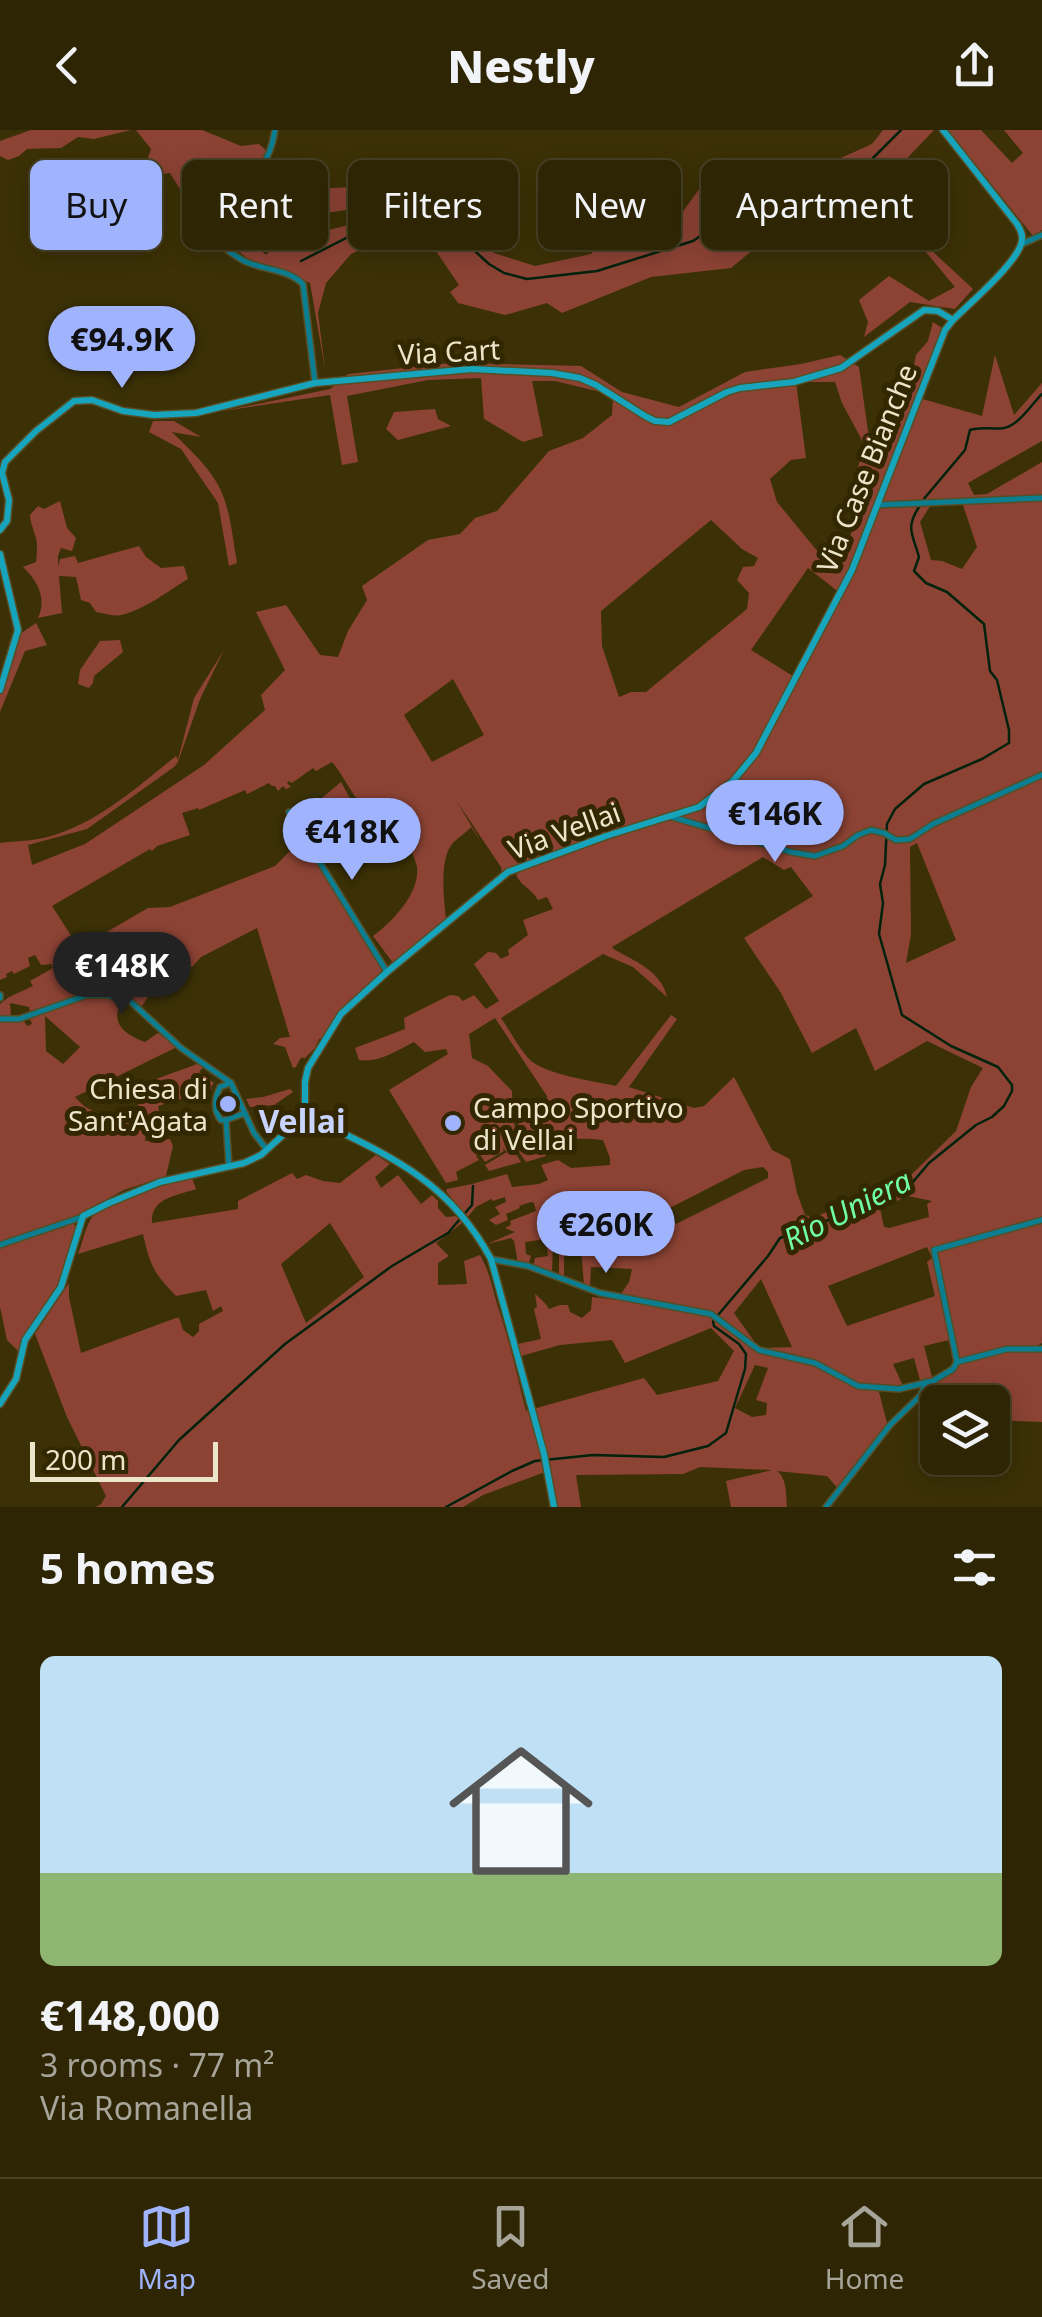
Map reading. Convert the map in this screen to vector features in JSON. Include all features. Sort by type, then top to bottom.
[{"type":"street","points":[[275,130],[266,162],[214,206],[207,224],[217,240],[244,261],[290,275],[303,284],[315,383]]},
{"type":"street","points":[[944,130],[1022,232],[1022,244],[1042,236]]},
{"type":"street","name":"Via Case Bianche","points":[[672,817],[700,808],[720,793],[756,753],[852,570],[945,330],[1010,262],[1022,244]]},
{"type":"street","name":"Via Cart","points":[[0,530],[6,521],[9,500],[1,473],[5,462],[74,401],[92,400],[123,411],[154,415],[196,413],[315,383],[472,369],[580,378],[645,416],[669,422],[727,392],[795,382],[841,368],[924,310],[938,311],[952,320]]},
{"type":"street","points":[[877,505],[1042,498]]},
{"type":"street","points":[[0,554],[18,630],[0,690]]},
{"type":"street","points":[[672,817],[815,856],[871,830],[896,840],[910,840],[932,824],[1042,774]]},
{"type":"street","points":[[289,812],[387,972]]},
{"type":"street","name":"Via Vellai","points":[[304,1115],[305,1082],[311,1061],[340,1014],[508,872],[672,817]]},
{"type":"street","points":[[0,1019],[19,1019],[86,996],[107,995],[130,1001],[181,1048],[231,1083],[254,1133],[267,1150]]},
{"type":"street","points":[[231,1083],[220,1087],[215,1098],[218,1116],[226,1120],[245,1113]]},
{"type":"street","points":[[0,1246],[84,1216],[160,1182],[244,1164],[267,1150],[304,1115],[413,1170],[462,1217],[491,1259],[544,1454],[554,1507]]},
{"type":"street","points":[[226,1120],[229,1167]]},
{"type":"street","points":[[0,1404],[16,1379],[25,1340],[60,1287],[84,1216]]},
{"type":"street","points":[[491,1259],[528,1266],[600,1293],[712,1315],[759,1350],[816,1362],[858,1386],[900,1389],[933,1381],[953,1369],[957,1362],[934,1250],[1042,1220]]},
{"type":"street","points":[[957,1362],[1008,1349],[1042,1349]]},
{"type":"street","points":[[826,1507],[890,1425],[920,1395],[926,1382]]},
{"type":"shaded area","points":[[31,130],[131,130],[94,139],[78,137],[61,148],[27,149],[8,160],[0,156],[0,141]]},
{"type":"shaded area","points":[[136,130],[202,130],[241,146],[259,144],[267,151],[265,160],[182,160],[182,192],[170,173],[162,174],[162,160],[147,160],[151,149]]},
{"type":"shaded area","points":[[883,130],[934,130],[905,160],[836,160],[872,144]]},
{"type":"shaded area","points":[[948,130],[981,130],[1012,163],[1023,153],[1004,130],[1042,130],[1042,230],[1033,236]]},
{"type":"shaded area","points":[[348,187],[348,210],[328,213],[328,188]]},
{"type":"shaded area","points":[[701,187],[701,250],[753,250],[731,268],[651,277],[562,313],[547,303],[505,315],[458,303],[450,292],[459,285],[435,250],[492,250],[535,266],[595,250],[681,250],[681,214]]},
{"type":"shaded area","points":[[348,225],[348,250],[360,250],[351,254],[326,283],[318,313],[325,369],[310,283],[247,258],[237,250],[260,250],[266,255],[271,250],[328,250],[328,230]]},
{"type":"shaded area","points":[[924,250],[931,250],[973,289],[955,309],[910,302],[864,337],[868,322],[859,300],[889,276],[929,301],[955,287]]},
{"type":"shaded area","points":[[933,322],[945,330],[919,398],[982,416],[995,355],[1014,415],[1042,383],[1042,441],[968,483],[974,495],[987,494],[1042,462],[1042,1343],[1033,1348],[1042,1349],[1042,1422],[1010,1421],[1010,1385],[933,1385],[958,1366],[953,1339],[924,1346],[933,1381],[921,1384],[914,1358],[893,1364],[904,1388],[878,1388],[888,1427],[840,1491],[827,1476],[777,1471],[784,1482],[787,1507],[731,1507],[726,1481],[772,1470],[700,1467],[683,1474],[576,1475],[581,1507],[556,1507],[545,1472],[483,1495],[463,1507],[96,1507],[106,1496],[67,1417],[35,1334],[69,1283],[81,1353],[176,1318],[193,1337],[199,1324],[223,1311],[221,1306],[213,1311],[206,1290],[176,1296],[154,1268],[143,1234],[78,1254],[88,1224],[100,1210],[169,1183],[192,1178],[196,1189],[160,1203],[152,1223],[238,1209],[238,1201],[292,1173],[297,1179],[306,1175],[340,1183],[376,1155],[390,1164],[375,1177],[381,1188],[398,1175],[421,1204],[432,1195],[446,1217],[456,1216],[462,1223],[436,1243],[449,1256],[438,1263],[438,1285],[467,1284],[464,1261],[480,1255],[492,1285],[526,1411],[644,1378],[657,1395],[718,1381],[734,1351],[711,1328],[625,1363],[612,1340],[560,1345],[521,1356],[518,1344],[541,1339],[535,1294],[549,1309],[568,1305],[570,1312],[582,1318],[591,1310],[592,1297],[617,1300],[632,1269],[591,1267],[590,1287],[584,1285],[581,1248],[570,1247],[564,1249],[564,1279],[559,1275],[559,1244],[575,1234],[603,1239],[607,1224],[560,1211],[545,1213],[553,1244],[552,1271],[533,1267],[535,1258],[548,1256],[546,1239],[525,1242],[526,1254],[531,1256],[528,1265],[518,1263],[511,1238],[487,1244],[515,1232],[505,1228],[511,1225],[510,1221],[536,1211],[534,1203],[519,1206],[506,1214],[508,1220],[496,1225],[489,1220],[500,1214],[495,1207],[506,1202],[505,1197],[476,1207],[467,1218],[446,1191],[507,1174],[512,1187],[539,1184],[548,1180],[541,1165],[558,1160],[571,1168],[610,1165],[603,1140],[558,1142],[544,1148],[546,1156],[526,1162],[515,1146],[512,1148],[521,1162],[489,1171],[485,1165],[507,1152],[502,1147],[504,1151],[485,1162],[479,1153],[479,1160],[456,1172],[458,1180],[446,1183],[389,1090],[448,1054],[446,1049],[425,1052],[414,1042],[373,1060],[359,1060],[355,1048],[405,1029],[404,1018],[450,995],[463,1001],[474,995],[486,1009],[499,1001],[474,964],[488,952],[501,959],[509,955],[508,950],[528,935],[523,920],[553,909],[547,897],[538,900],[518,879],[516,875],[525,867],[711,804],[739,779],[748,765],[699,807],[502,874],[456,800],[482,844],[471,827],[452,844],[444,870],[446,919],[393,963],[373,936],[409,897],[417,877],[416,863],[412,851],[384,837],[370,823],[372,814],[332,762],[316,771],[313,768],[292,783],[289,781],[291,787],[286,789],[283,786],[278,791],[269,783],[247,794],[245,790],[199,810],[182,813],[190,835],[150,849],[52,906],[79,948],[148,908],[170,907],[275,866],[299,842],[307,856],[311,854],[384,969],[344,1007],[296,1067],[293,1068],[285,1047],[273,1044],[290,1037],[257,928],[201,957],[193,966],[172,973],[154,988],[142,1006],[115,993],[101,992],[30,1012],[29,1007],[10,1003],[11,1016],[0,1016],[0,1004],[33,986],[30,981],[53,968],[51,964],[41,965],[35,955],[28,958],[30,966],[14,974],[12,971],[0,980],[0,843],[66,831],[116,803],[176,756],[178,760],[194,698],[224,650],[200,699],[178,762],[174,767],[87,829],[28,845],[32,865],[85,844],[204,765],[265,710],[261,695],[285,670],[256,612],[286,605],[320,655],[338,657],[367,600],[362,586],[428,540],[460,534],[475,518],[497,511],[549,451],[583,438],[612,415],[613,395],[555,381],[532,381],[543,436],[523,442],[484,419],[481,378],[428,380],[347,396],[358,462],[342,465],[330,395],[223,411],[330,389],[348,374],[451,363],[581,366],[622,392],[679,407],[745,372],[840,355],[859,367],[876,467],[916,355],[928,341]],"holes":[[[796,382],[835,382],[871,457],[863,452],[858,469],[866,509],[852,510],[851,535],[832,569],[777,502],[770,479],[791,460],[806,458]],[[962,502],[977,547],[962,569],[931,560],[920,522],[932,503]],[[711,520],[742,549],[758,558],[754,566],[743,567],[737,580],[749,593],[747,609],[646,692],[619,697],[602,646],[601,611]],[[808,568],[840,593],[796,678],[751,650]],[[453,679],[484,735],[432,762],[404,715]],[[917,843],[956,940],[906,963],[911,934],[910,847]],[[763,857],[784,870],[791,867],[813,896],[744,938],[781,993],[812,1053],[856,1028],[875,1071],[927,1041],[983,1068],[971,1087],[956,1131],[911,1175],[813,1218],[805,1215],[790,1159],[772,1150],[734,1077],[704,1106],[694,1108],[629,1087],[677,1019],[671,1015],[616,1086],[546,1069],[536,1065],[521,1049],[501,1018],[603,954],[633,967],[667,997],[654,974],[612,947]],[[495,1018],[547,1096],[548,1104],[524,1114],[516,1129],[512,1091],[488,1066],[472,1058],[469,1034]],[[763,1167],[768,1172],[768,1178],[676,1224],[662,1212],[744,1170]],[[908,1196],[932,1201],[927,1204],[929,1217],[884,1227],[880,1208]],[[330,1223],[364,1277],[306,1323],[281,1264]],[[927,1247],[932,1258],[927,1262],[935,1296],[847,1326],[828,1286]],[[761,1279],[792,1347],[759,1348],[734,1313]],[[755,1365],[768,1368],[756,1400],[767,1403],[766,1415],[752,1417],[735,1408]]]},
{"type":"shaded area","points":[[435,409],[438,419],[451,426],[398,440],[386,429],[394,412]]},
{"type":"shaded area","points":[[153,421],[174,421],[201,437],[172,432],[218,484],[228,510],[237,563],[229,566],[218,503],[181,449],[149,432]]},
{"type":"shaded area","points":[[60,501],[67,528],[76,538],[72,551],[61,548],[58,567],[60,559],[75,556],[78,563],[139,546],[161,568],[184,566],[188,579],[156,600],[115,616],[96,612],[90,603],[81,600],[76,577],[59,576],[62,613],[38,618],[40,591],[23,567],[36,562],[37,541],[30,515],[38,506],[44,509]]},
{"type":"shaded area","points":[[36,623],[47,645],[25,651],[0,712],[0,680],[10,641]]},
{"type":"shaded area","points":[[120,640],[123,652],[94,676],[89,688],[78,684],[80,670],[100,641]]},
{"type":"shaded area","points":[[341,782],[352,802],[317,850],[298,818]]},
{"type":"shaded area","points":[[87,996],[123,1000],[117,1015],[125,1031],[145,1042],[158,1033],[177,1047],[75,1097],[89,1109],[113,1115],[140,1111],[134,1087],[200,1063],[204,1066],[199,1072],[214,1083],[212,1089],[158,1106],[161,1122],[146,1126],[145,1141],[170,1139],[173,1146],[166,1176],[124,1190],[68,1220],[0,1244],[0,1021],[24,1021],[27,1026],[32,1024],[30,1019]],"holes":[[[45,1016],[80,1047],[63,1064],[46,1051]]]},
{"type":"shaded area","points":[[290,1089],[293,1092],[274,1105],[250,1107],[246,1099],[263,1097]]},
{"type":"shaded area","points":[[70,1221],[77,1227],[58,1286],[21,1339],[18,1351],[7,1340],[0,1307],[0,1248],[65,1227]]},
{"type":"waterway","points":[[301,261],[358,232],[430,225],[449,231],[504,273],[527,279],[597,271],[693,241],[745,195],[771,183],[860,171],[901,130]]},
{"type":"waterway","name":"Rio Uniera","points":[[923,500],[965,450],[970,430],[1009,426],[1042,394]]},
{"type":"waterway","name":"Rio Uniera","points":[[446,1507],[535,1461],[593,1455],[664,1457],[708,1446],[726,1433],[746,1354],[713,1321],[780,1238],[861,1208],[912,1183],[929,1163],[1004,1106],[1012,1091],[1012,1085],[998,1067],[951,1046],[902,1015],[879,934],[887,824],[895,809],[924,784],[1009,743],[997,680],[990,671],[984,624],[947,592],[926,583],[914,571],[919,557],[911,526],[919,507]]},
{"type":"waterway","points":[[122,1507],[179,1440],[285,1344],[392,1266],[448,1233],[472,1205],[473,1186]]},
{"type":"place","name":"Chiesa di Sant'Agata","points":[[228,1104]]},
{"type":"place","name":"Campo Sportivo di Vellai","points":[[453,1123]]},
{"type":"district","name":"Vellai","points":[[302,1120]]}]
